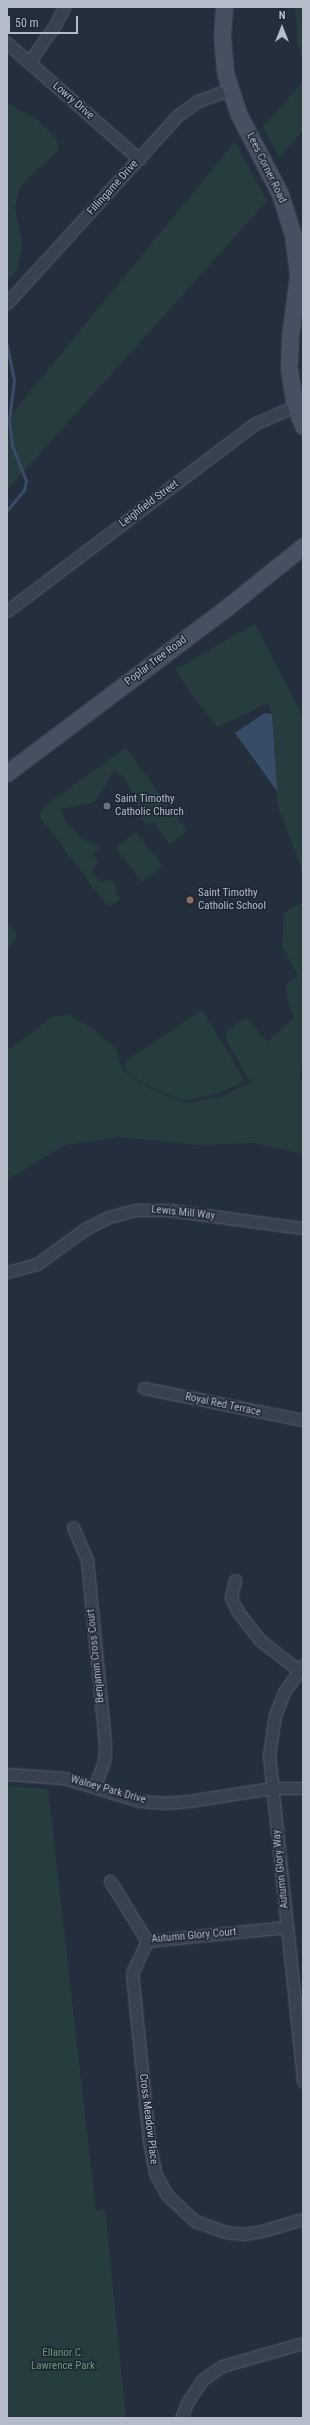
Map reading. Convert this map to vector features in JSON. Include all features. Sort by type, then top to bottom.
[{"type":"street","points":[[29,62],[55,25],[64,7]]},
{"type":"street","name":"Lees Corner Road","points":[[224,7],[224,60],[238,113],[280,194],[298,234],[298,275],[290,337],[289,369],[295,406],[303,426]]},
{"type":"street","name":"Lowry Drive","points":[[7,43],[139,159]]},
{"type":"street","name":"Fillingame Drive","points":[[7,303],[187,107],[231,89]]},
{"type":"street","name":"Leighfield Street","points":[[7,611],[254,424],[295,406]]},
{"type":"street","name":"Poplar Tree Road","points":[[7,773],[224,609],[303,546]]},
{"type":"street","name":"Lewis Mill Way","points":[[7,1272],[37,1264],[85,1229],[109,1217],[136,1210],[169,1210],[303,1228]]},
{"type":"street","name":"Royal Red Terrace","points":[[144,1388],[303,1420]]},
{"type":"street","name":"Benjamin Cross Court","points":[[73,1527],[87,1560],[105,1744],[104,1761],[95,1786]]},
{"type":"street","points":[[235,1580],[231,1598],[238,1612],[260,1640],[300,1667]]},
{"type":"street","name":"Autumn Glory Way","points":[[300,1667],[284,1692],[275,1715],[269,1755],[303,2081]]},
{"type":"street","name":"Walney Park Drive","points":[[7,1774],[64,1778],[95,1786],[139,1801],[165,1803],[190,1801],[272,1788],[303,1788]]},
{"type":"street","name":"Autumn Glory Court","points":[[110,1881],[147,1941],[287,1927]]},
{"type":"street","name":"Cross Meadow Place","points":[[147,1941],[132,1973],[149,2141],[155,2173],[167,2195],[195,2221],[225,2232],[244,2234],[262,2231],[303,2219]]},
{"type":"street","points":[[181,2418],[188,2401],[202,2380],[222,2366],[303,2343]]},
{"type":"green space","points":[[295,7],[303,7],[303,60],[298,45]]},
{"type":"green space","points":[[303,82],[303,131],[279,157],[263,127]]},
{"type":"green space","points":[[7,103],[36,119],[55,137],[59,149],[20,187],[15,207],[22,244],[18,269],[7,281]]},
{"type":"green space","points":[[235,142],[267,201],[7,490],[7,420]]},
{"type":"green space","points":[[255,624],[303,717],[303,872],[277,804],[272,714],[268,703],[217,727],[187,688],[176,669]]},
{"type":"green space","points":[[126,748],[187,831],[170,844],[153,822],[147,826],[140,818],[137,799],[124,778],[114,769],[98,798],[91,803],[61,809],[65,820],[82,839],[101,847],[93,854],[99,863],[91,870],[100,882],[111,879],[117,888],[114,891],[120,899],[108,907],[39,815],[47,804]]},
{"type":"green space","points":[[136,832],[162,866],[142,882],[116,848]]},
{"type":"green space","points":[[303,902],[303,1053],[300,1077],[303,1083],[303,1154],[255,1143],[196,1145],[122,1137],[65,1145],[7,1180],[7,1045],[10,1049],[52,1017],[68,1015],[92,1028],[115,1048],[123,1071],[149,1088],[185,1103],[221,1097],[251,1082],[227,1042],[226,1031],[246,1018],[267,1042],[294,1018],[287,999],[286,984],[298,976],[282,945],[284,913]]},
{"type":"green space","points":[[7,923],[17,935],[7,951]]},
{"type":"green space","points":[[202,1010],[243,1078],[240,1084],[213,1095],[183,1101],[150,1087],[125,1071],[126,1061]]},
{"type":"green space","name":"Ellanor C. Lawrence Park","points":[[7,1786],[48,1789],[96,2211],[105,2209],[126,2418],[7,2418]]},
{"type":"water","points":[[265,713],[272,714],[277,791],[235,733]]},
{"type":"waterway","points":[[7,345],[14,380],[9,420],[12,446],[26,480],[24,490],[7,510]]},
{"type":"place","name":"Saint Timothy Catholic Church","points":[[107,806]]},
{"type":"place","name":"Saint Timothy Catholic School","points":[[190,900]]}]
